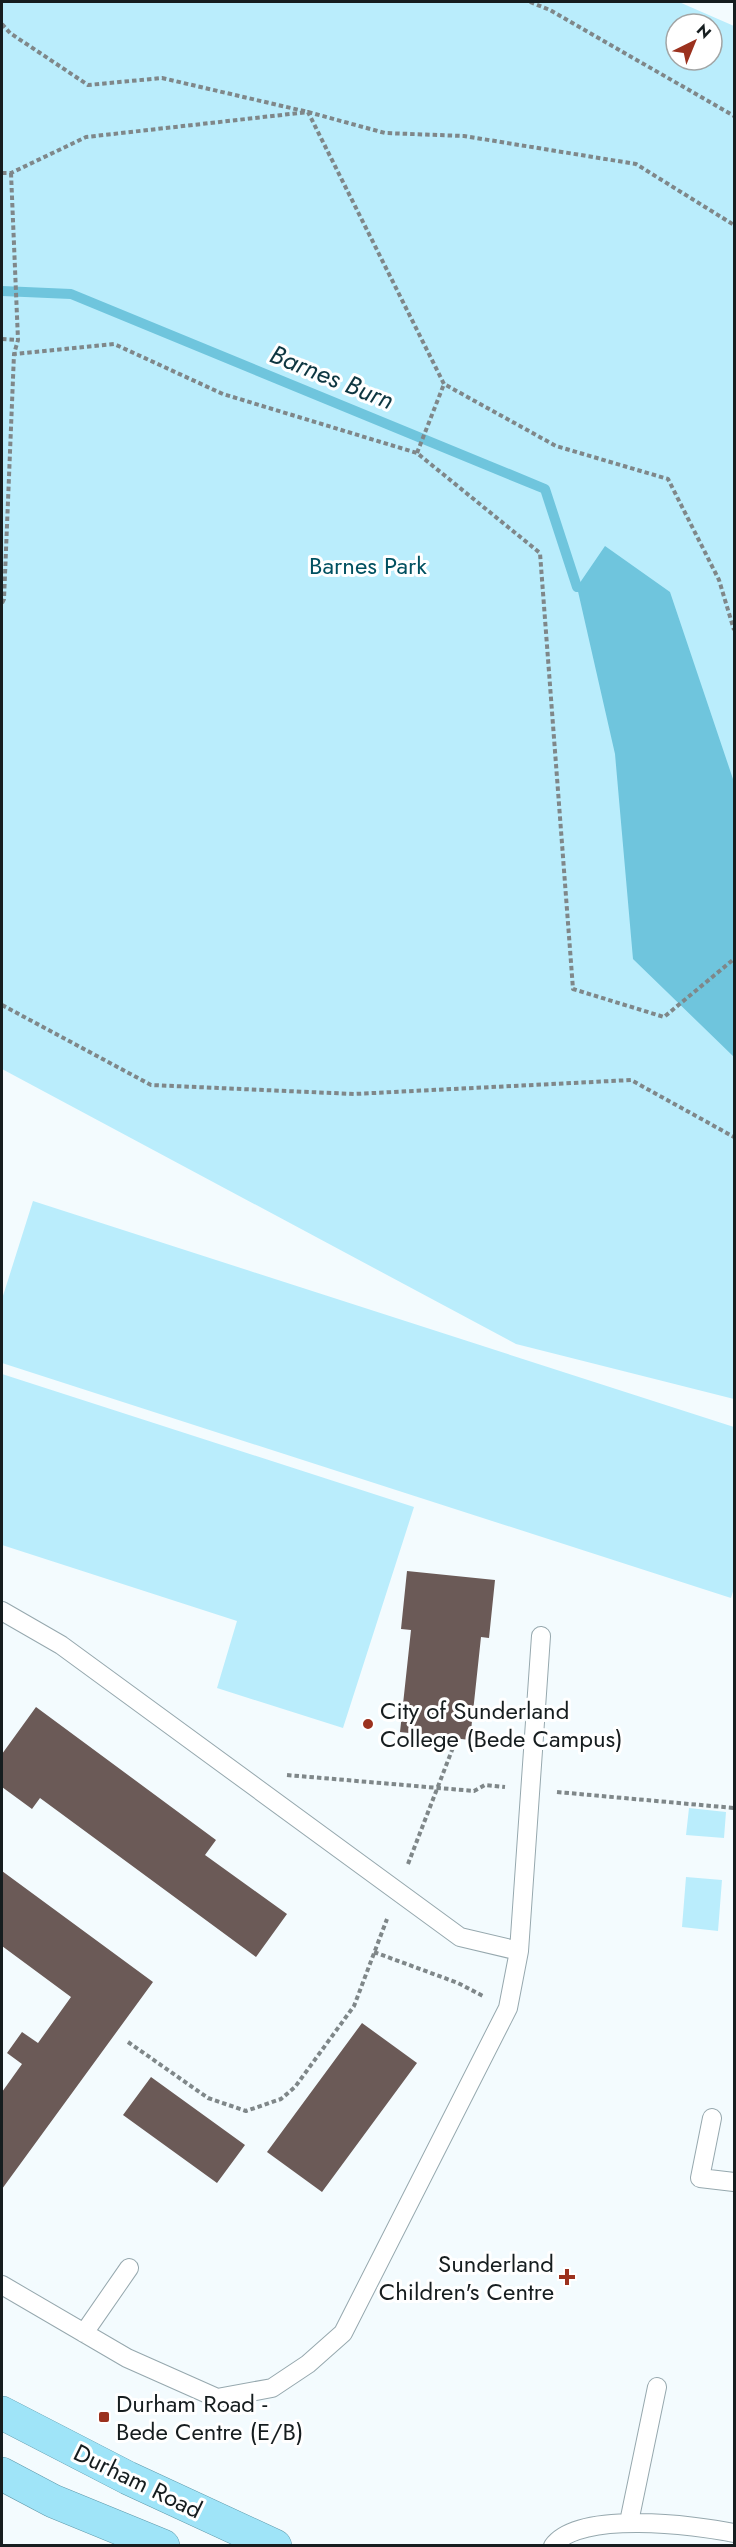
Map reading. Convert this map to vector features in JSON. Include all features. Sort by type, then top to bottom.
[{"type":"highway","name":"Durham Road","points":[[2,2414],[128,2478],[275,2546]]},
{"type":"highway","name":"Durham Road","points":[[2,2474],[53,2501],[163,2546]]},
{"type":"lane","points":[[2,1611],[61,1646],[460,1937],[519,1951]]},
{"type":"lane","points":[[2,2285],[127,2358],[217,2398],[272,2388],[308,2364],[343,2333],[508,2008],[519,1951],[541,1636]]},
{"type":"lane","points":[[712,2118],[700,2178],[735,2182]]},
{"type":"lane","points":[[84,2333],[129,2268]]},
{"type":"lane","points":[[629,2522],[657,2387]]},
{"type":"lane","points":[[553,2546],[558,2538],[590,2527],[629,2522],[701,2526],[735,2533]]},
{"type":"path","points":[[530,2],[550,10],[735,116]]},
{"type":"path","points":[[2,26],[88,85],[162,78],[308,112],[385,133],[464,136],[636,164],[735,225]]},
{"type":"path","points":[[2,173],[11,173],[86,137],[308,112]]},
{"type":"path","points":[[308,112],[444,384],[556,446],[669,479],[720,580],[735,630]]},
{"type":"path","points":[[2,603],[4,599],[14,354],[18,340],[11,173]]},
{"type":"path","points":[[2,339],[18,340]]},
{"type":"path","points":[[14,354],[114,344],[223,394],[417,453],[540,552],[573,989],[664,1017],[735,959]]},
{"type":"path","points":[[417,453],[444,384]]},
{"type":"path","points":[[2,1005],[151,1085],[354,1094],[631,1080],[735,1137]]},
{"type":"path","points":[[128,2042],[208,2098],[246,2111],[281,2099],[295,2087],[354,2006],[454,1745]]},
{"type":"path","points":[[229,1769],[474,1791],[485,1785],[735,1808]]},
{"type":"path","points":[[374,1952],[458,1983],[508,2008]]},
{"type":"green space","name":"Barnes Park","points":[[2,2],[679,2],[702,12],[664,12],[664,72],[724,72],[724,22],[734,26],[734,1399],[516,1344],[2,1069]]},
{"type":"green space","points":[[33,1201],[734,1427],[734,1588],[731,1598],[2,1363],[2,1299]]},
{"type":"green space","points":[[2,1374],[414,1507],[343,1728],[217,1688],[237,1621],[2,1545]]},
{"type":"green space","points":[[689,1808],[726,1812],[724,1838],[686,1835]]},
{"type":"green space","points":[[686,1877],[722,1880],[718,1931],[682,1927]]},
{"type":"shaded area","points":[[605,546],[670,592],[734,782],[734,1057],[633,959],[615,754],[577,587]]},
{"type":"building","points":[[407,1571],[495,1580],[489,1638],[481,1637],[470,1740],[400,1732],[411,1630],[401,1629]]},
{"type":"building","points":[[36,1707],[216,1840],[205,1855],[287,1914],[256,1957],[40,1798],[32,1809],[2,1787],[2,1754]]},
{"type":"building","points":[[2,1871],[153,1982],[2,2189],[2,2092],[22,2064],[7,2053],[22,2032],[38,2043],[71,1997],[2,1946]]},
{"type":"building","points":[[362,2023],[417,2063],[322,2192],[267,2152]]},
{"type":"building","points":[[151,2077],[245,2145],[217,2183],[123,2115]]},
{"type":"waterway","name":"Barnes Burn","points":[[2,291],[71,294],[545,489],[577,587]]},
{"type":"place","name":"City of Sunderland College (Bede Campus)","points":[[368,1724]]},
{"type":"place","name":"Sunderland Children's Centre","points":[[567,2277]]},
{"type":"place","name":"Durham Road - Bede Centre (E/B)","points":[[104,2417]]}]
